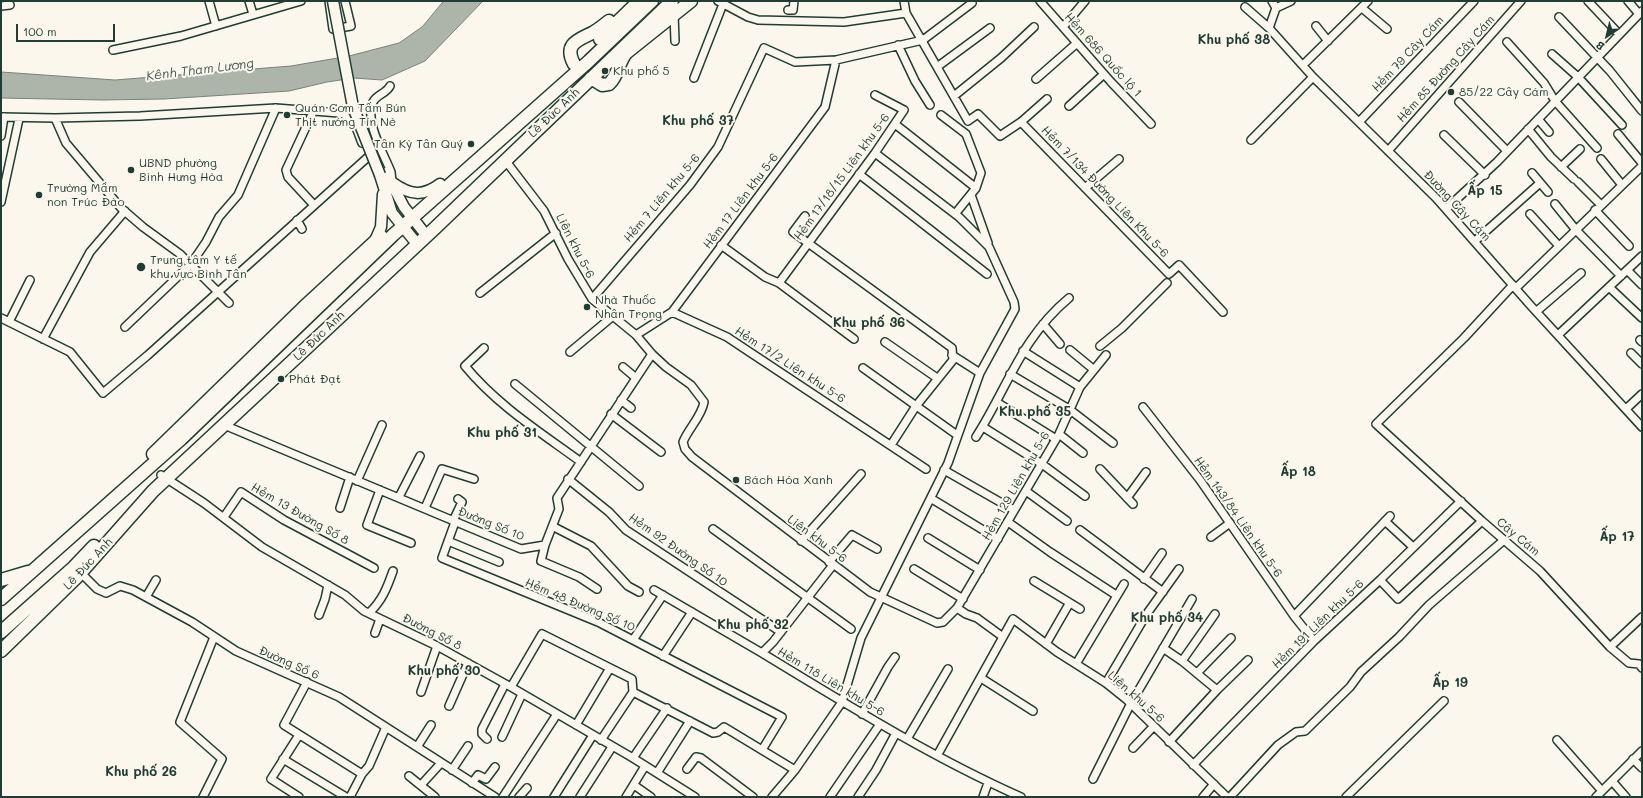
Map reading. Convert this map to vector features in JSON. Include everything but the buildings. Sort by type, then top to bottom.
[{"type":"highway","points":[[574,64],[570,54],[572,45],[603,26],[628,1]]},
{"type":"highway","name":"Lê Đức Anh","points":[[1,599],[181,439],[374,243],[410,216],[574,64],[639,1]]},
{"type":"highway","points":[[591,68],[652,1]]},
{"type":"highway","points":[[591,68],[664,1]]},
{"type":"highway","points":[[591,68],[672,1]]},
{"type":"highway","points":[[591,68],[602,85],[609,84],[615,78],[621,61],[626,53],[691,1]]},
{"type":"highway","name":"Lê Đức Anh","points":[[442,186],[591,68]]},
{"type":"highway","name":"Lê Đức Anh","points":[[163,477],[224,425],[439,225],[502,158],[591,68]]},
{"type":"highway","name":"Lê Đức Anh","points":[[1,651],[163,477],[422,230],[502,158]]},
{"type":"highway","name":"Lê Đức Anh","points":[[139,476],[150,456],[291,327],[400,224]]},
{"type":"highway","name":"Lê Đức Anh","points":[[1,632],[78,569]]},
{"type":"highway","name":"Lê Đức Anh","points":[[1,580],[33,570]]},
{"type":"main road","points":[[340,1],[360,105],[383,174],[381,228],[374,243]]},
{"type":"main road","points":[[330,2],[353,107],[383,174],[404,190],[420,194],[442,186]]},
{"type":"main road","points":[[393,183],[410,216],[422,230]]},
{"type":"main road","points":[[382,186],[392,213],[413,239]]},
{"type":"street","points":[[209,1],[216,26]]},
{"type":"street","points":[[249,1],[253,14]]},
{"type":"street","points":[[113,50],[150,43],[216,26],[301,1]]},
{"type":"street","points":[[330,2],[333,30],[352,26],[345,1]]},
{"type":"street","points":[[788,10],[792,10],[794,1]]},
{"type":"street","points":[[904,1],[906,13],[923,40],[968,121],[966,134],[981,174],[976,188],[955,214]]},
{"type":"street","points":[[1063,27],[1085,1]]},
{"type":"street","points":[[1272,1],[1276,8]]},
{"type":"street","points":[[1269,28],[1276,8],[1291,1]]},
{"type":"street","points":[[1303,65],[1368,1]]},
{"type":"street","name":"Hẻm 79 Cây Cám","points":[[1359,122],[1474,1]]},
{"type":"street","name":"Hẻm 85 Đường Cây Cám","points":[[1388,151],[1521,1]]},
{"type":"street","points":[[1588,1],[1619,34]]},
{"type":"street","points":[[1446,209],[1485,175],[1640,12],[1628,1]]},
{"type":"street","name":"Hẻm 686 Quốc lộ 1","points":[[1043,2],[1104,74],[1151,124]]},
{"type":"street","points":[[694,78],[720,3],[748,17],[766,20],[844,22],[906,13]]},
{"type":"street","name":"Hẻm 7 Liên khu 5-6","points":[[592,298],[690,185],[718,147],[764,48],[795,62],[836,60],[923,40],[972,3]]},
{"type":"street","points":[[1,6],[10,5]]},
{"type":"street","name":"Đường Cây Cám","points":[[1245,7],[1269,28],[1313,77],[1446,209],[1642,427]]},
{"type":"street","points":[[1362,8],[1387,29]]},
{"type":"street","points":[[674,14],[676,41]]},
{"type":"street","points":[[1559,17],[1610,71],[1642,111]]},
{"type":"street","points":[[1316,26],[1328,41]]},
{"type":"street","points":[[954,96],[1001,58],[1034,27]]},
{"type":"street","points":[[937,67],[990,28]]},
{"type":"street","points":[[1507,42],[1544,83],[1555,101],[1597,148]]},
{"type":"street","points":[[1036,79],[1077,43]]},
{"type":"street","points":[[898,45],[915,81],[930,105]]},
{"type":"street","points":[[1552,54],[1578,77],[1622,124]]},
{"type":"street","name":"Hẻm 17 Liên khu 5-6","points":[[636,335],[672,312],[826,107],[836,60]]},
{"type":"street","points":[[1070,106],[1104,74]]},
{"type":"street","points":[[1251,140],[1313,77]]},
{"type":"street","points":[[390,86],[387,91],[375,99],[370,114],[372,125],[391,172],[393,183]]},
{"type":"street","name":"Hẻm 17/18/15 Liên khu 5-6","points":[[779,282],[875,153],[904,110],[875,96]]},
{"type":"street","points":[[968,121],[978,114],[1000,136],[1021,122],[1047,100]]},
{"type":"street","points":[[1459,102],[1507,151]]},
{"type":"street","points":[[125,327],[191,264],[206,242],[219,217],[238,195],[276,108]]},
{"type":"street","points":[[1,136],[3,117],[19,119],[140,116],[276,108],[342,113],[353,121],[376,178],[382,186]]},
{"type":"street","points":[[314,111],[286,170],[288,177],[314,206]]},
{"type":"street","points":[[940,115],[966,134]]},
{"type":"street","points":[[55,118],[66,143],[125,211],[191,264],[229,303]]},
{"type":"street","points":[[1,202],[19,119]]},
{"type":"street","points":[[1538,119],[1549,132]]},
{"type":"street","name":"Hẻm 7/134 Đường Liên Khu 5-6","points":[[1021,122],[1169,274],[1179,265],[1223,312]]},
{"type":"street","points":[[895,124],[976,188]]},
{"type":"street","points":[[1528,129],[1560,167],[1576,180],[1629,246]]},
{"type":"street","points":[[1515,287],[1642,166],[1618,134]]},
{"type":"street","points":[[1444,135],[1485,175]]},
{"type":"street","points":[[1560,167],[1580,149]]},
{"type":"street","points":[[875,153],[955,214],[989,247]]},
{"type":"street","points":[[1,318],[70,352],[103,393],[368,157]]},
{"type":"street","name":"Liên khu 5-6","points":[[502,158],[534,196],[556,233],[568,259],[592,298],[636,335],[652,354],[691,385],[704,402],[703,408],[687,432],[683,442],[685,449],[692,458],[870,592],[937,623],[943,622],[957,608]]},
{"type":"street","points":[[1085,188],[1118,159]]},
{"type":"street","points":[[1601,159],[1622,185]]},
{"type":"street","points":[[1532,173],[1548,192]]},
{"type":"street","points":[[859,174],[988,274]]},
{"type":"street","points":[[1475,241],[1540,183]]},
{"type":"street","points":[[772,797],[796,770],[842,702],[858,647],[881,598],[932,499],[980,373],[1015,309],[1014,302],[989,247],[971,195]]},
{"type":"street","points":[[1555,204],[1576,230],[1620,276]]},
{"type":"street","points":[[43,339],[90,252],[125,211]]},
{"type":"street","points":[[1530,214],[1559,246]]},
{"type":"street","points":[[805,216],[793,232],[980,373]]},
{"type":"street","points":[[297,220],[302,229]]},
{"type":"street","points":[[480,293],[556,233]]},
{"type":"street","points":[[721,246],[765,278],[779,282],[854,339]]},
{"type":"street","points":[[1558,335],[1642,256]]},
{"type":"street","points":[[1627,270],[1642,285]]},
{"type":"street","points":[[1537,311],[1581,273]]},
{"type":"street","points":[[9,322],[30,280]]},
{"type":"street","points":[[1100,346],[1122,328],[1168,283]]},
{"type":"street","name":"Cây Cám","points":[[1515,287],[1376,424],[1482,521],[1540,571],[1610,647],[1629,663],[1638,664],[1642,668]]},
{"type":"street","points":[[1609,287],[1642,318]]},
{"type":"street","points":[[976,438],[998,403],[1010,374],[1023,351],[1043,324],[1069,298]]},
{"type":"street","name":"Hẻm 17/2 Liên khu 5-6","points":[[672,312],[727,337],[926,469]]},
{"type":"street","points":[[570,352],[613,316]]},
{"type":"street","points":[[1043,324],[1060,344]]},
{"type":"street","points":[[885,342],[937,378]]},
{"type":"street","points":[[484,348],[465,366],[481,385],[497,401],[580,462]]},
{"type":"street","points":[[1070,350],[1093,369]]},
{"type":"street","points":[[1023,351],[1080,387]]},
{"type":"street","points":[[891,445],[916,406],[953,360],[952,352]]},
{"type":"street","points":[[1631,353],[1642,364]]},
{"type":"street","points":[[597,589],[579,577],[541,560],[545,545],[554,527],[559,509],[557,498],[568,479],[652,354]]},
{"type":"street","name":"Hẻm 129 Liên khu 5-6","points":[[957,608],[1058,437],[1080,387],[1093,369],[1106,355]]},
{"type":"street","points":[[623,367],[636,378]]},
{"type":"street","points":[[863,368],[957,435]]},
{"type":"street","points":[[1010,374],[1069,410],[1113,443]]},
{"type":"street","points":[[515,384],[590,448],[639,486]]},
{"type":"street","points":[[1626,409],[1642,394]]},
{"type":"street","points":[[621,400],[631,408]]},
{"type":"street","points":[[998,403],[1083,453]]},
{"type":"street","name":"Hẻm 143/84 Liên khu 5-6","points":[[1144,407],[1200,480],[1294,616],[1314,641]]},
{"type":"street","points":[[611,414],[661,452]]},
{"type":"street","name":"Đường Số 10","points":[[224,425],[520,549],[545,545]]},
{"type":"street","points":[[357,480],[382,425]]},
{"type":"street","points":[[983,427],[1042,464],[1085,496]]},
{"type":"street","points":[[399,498],[420,456]]},
{"type":"street","points":[[425,508],[442,469],[474,479]]},
{"type":"street","points":[[1100,469],[1130,501],[1146,472]]},
{"type":"street","points":[[944,470],[1014,510]]},
{"type":"street","points":[[801,541],[861,474]]},
{"type":"street","name":"Đường Số 8","points":[[163,477],[224,517],[262,546],[345,595],[369,613],[468,663],[633,758],[694,797]]},
{"type":"street","points":[[340,508],[350,477]]},
{"type":"street","name":"Hẻm 92 Đường Số 10","points":[[568,479],[609,512],[626,530],[781,632]]},
{"type":"street","points":[[380,490],[367,525],[411,543]]},
{"type":"street","points":[[1026,491],[1068,521]]},
{"type":"street","name":"Hẻm 13 Đường Số 8","points":[[224,517],[240,492],[284,520],[374,568]]},
{"type":"street","name":"Hẻm 48 Đường Số 10","points":[[458,499],[462,502],[442,558],[598,622],[782,717],[762,750]]},
{"type":"street","points":[[932,499],[998,539]]},
{"type":"street","name":"Hẻm 191 Liên khu 5-6","points":[[1193,765],[1314,641],[1380,580],[1461,501]]},
{"type":"street","points":[[1294,616],[1387,518],[1413,547]]},
{"type":"street","points":[[1380,580],[1398,599],[1482,521]]},
{"type":"street","points":[[1008,522],[1050,552],[1116,595]]},
{"type":"street","points":[[1211,537],[1230,523]]},
{"type":"street","points":[[554,527],[591,546],[628,586],[638,592]]},
{"type":"street","points":[[713,528],[851,629]]},
{"type":"street","points":[[1080,530],[1163,592]]},
{"type":"street","name":"Hẻm 118 Liên khu 5-6","points":[[877,549],[852,535],[808,598],[762,653],[896,733],[938,754],[988,783],[1021,797]]},
{"type":"street","points":[[928,538],[980,570]]},
{"type":"street","points":[[1230,797],[1278,745],[1296,732],[1305,731],[1350,688],[1361,672],[1429,605],[1504,540]]},
{"type":"street","points":[[448,541],[499,562]]},
{"type":"street","points":[[1144,579],[1162,553]]},
{"type":"street","name":"Đường Số 6","points":[[78,569],[97,589],[106,593],[120,586],[133,590],[192,622],[214,637],[256,660],[307,682],[339,698],[495,797]]},
{"type":"street","points":[[914,569],[963,599]]},
{"type":"street","points":[[1106,683],[1146,615],[1179,569]]},
{"type":"street","points":[[369,613],[378,606],[384,597],[393,571]]},
{"type":"street","points":[[146,597],[156,580]]},
{"type":"street","points":[[1034,581],[1080,609]]},
{"type":"street","points":[[1076,664],[1116,595],[1124,584]]},
{"type":"street","points":[[319,615],[328,585]]},
{"type":"street","points":[[654,590],[762,653]]},
{"type":"street","points":[[633,640],[664,595]]},
{"type":"street","points":[[1093,779],[1130,705],[1192,599]]},
{"type":"street","points":[[1046,644],[1070,604]]},
{"type":"street","points":[[938,754],[1003,637],[976,618],[957,608]]},
{"type":"street","points":[[663,656],[692,612]]},
{"type":"street","points":[[1182,661],[1214,614]]},
{"type":"street","points":[[1610,647],[1642,617]]},
{"type":"street","points":[[375,634],[380,619]]},
{"type":"street","name":"Liên khu 5-6","points":[[1003,637],[1013,619],[1046,644],[1106,683],[1126,700],[1227,797]]},
{"type":"street","points":[[487,739],[482,734],[482,729],[542,634],[632,679],[633,692],[601,740]]},
{"type":"street","points":[[203,797],[222,759],[180,722],[214,637]]},
{"type":"street","points":[[1196,673],[1231,638]]},
{"type":"street","points":[[421,692],[437,646]]},
{"type":"street","points":[[1163,648],[1182,661],[1217,690]]},
{"type":"street","points":[[862,714],[895,657]]},
{"type":"street","points":[[1169,742],[1217,690],[1248,660]]},
{"type":"street","points":[[449,706],[468,663]]},
{"type":"street","points":[[576,725],[610,668]]},
{"type":"street","points":[[907,739],[948,669]]},
{"type":"street","points":[[981,678],[1032,711]]},
{"type":"street","points":[[307,682],[284,725],[362,774]]},
{"type":"street","points":[[633,692],[667,708],[713,733],[718,732],[724,727],[796,770]]},
{"type":"street","points":[[502,737],[522,694]]},
{"type":"street","points":[[1346,797],[1444,701]]},
{"type":"street","points":[[633,758],[667,708]]},
{"type":"street","points":[[503,797],[557,714]]},
{"type":"street","points":[[657,773],[690,721]]},
{"type":"street","points":[[830,797],[880,724]]},
{"type":"street","points":[[417,747],[431,725]]},
{"type":"street","points":[[350,797],[362,774],[369,766],[386,727]]},
{"type":"street","points":[[1133,748],[1153,727]]},
{"type":"street","points":[[858,797],[876,770],[896,733]]},
{"type":"street","points":[[299,735],[271,780],[299,797]]},
{"type":"street","points":[[554,797],[593,735]]},
{"type":"street","points":[[1557,740],[1599,795],[1642,750]]},
{"type":"street","points":[[452,770],[468,746]]},
{"type":"street","points":[[580,797],[612,747]]},
{"type":"street","points":[[687,769],[696,757],[701,758],[752,797]]},
{"type":"street","points":[[283,759],[346,797]]},
{"type":"street","points":[[1633,759],[1642,768]]},
{"type":"street","points":[[421,785],[441,763]]},
{"type":"street","points":[[626,797],[645,766]]},
{"type":"street","points":[[472,783],[478,775],[486,779],[495,767]]},
{"type":"street","points":[[409,776],[435,797]]},
{"type":"street","points":[[1612,781],[1626,797]]},
{"type":"street","points":[[983,797],[988,783]]},
{"type":"street","points":[[1203,797],[1214,784]]},
{"type":"street","points":[[634,785],[651,797]]},
{"type":"street","points":[[519,797],[527,788]]},
{"type":"shaded area","points":[[444,1],[483,1],[425,61],[382,80],[354,78],[327,82],[289,91],[164,99],[102,100],[1,98],[1,72],[115,80],[291,66],[349,56],[399,43],[422,27]]},
{"type":"place","name":"Khu phố 5","points":[[605,71]]},
{"type":"place","name":"85/22 Cây Cám","points":[[1451,92]]},
{"type":"place","name":"Quán Cơm Tấm Bún Thịt nướng Tín Nè","points":[[287,115]]},
{"type":"place","name":"Tân Kỳ Tân Quý","points":[[471,144]]},
{"type":"place","name":"UBND phường Bình Hưng Hòa","points":[[131,170]]},
{"type":"place","name":"Trường Mầm non Trúc Đào","points":[[39,195]]},
{"type":"place","name":"Trung tâm Y tế khu vực Bình Tân","points":[[141,267]]},
{"type":"place","name":"Nhà Thuốc Nhân Trọng","points":[[587,307]]},
{"type":"place","name":"Phát Đạt","points":[[281,379]]},
{"type":"place","name":"Bách Hóa Xanh","points":[[736,480]]},
{"type":"district","name":"Khu phố 38","points":[[1234,40]]},
{"type":"district","name":"Khu phố 37","points":[[698,121]]},
{"type":"district","name":"Ấp 15","points":[[1485,191]]},
{"type":"district","name":"Khu phố 36","points":[[869,323]]},
{"type":"district","name":"Khu phố 35","points":[[1035,412]]},
{"type":"district","name":"Khu phố 31","points":[[502,433]]},
{"type":"district","name":"Ấp 18","points":[[1298,472]]},
{"type":"district","name":"Ấp 17","points":[[1617,537]]},
{"type":"district","name":"Khu phố 34","points":[[1167,618]]},
{"type":"district","name":"Khu phố 32","points":[[753,625]]},
{"type":"district","name":"Khu phố 30","points":[[444,671]]},
{"type":"district","name":"Ấp 19","points":[[1450,683]]},
{"type":"district","name":"Khu phố 26","points":[[141,772]]},
{"type":"water label","name":"Kênh Tham Lương","points":[[200,70]]}]
